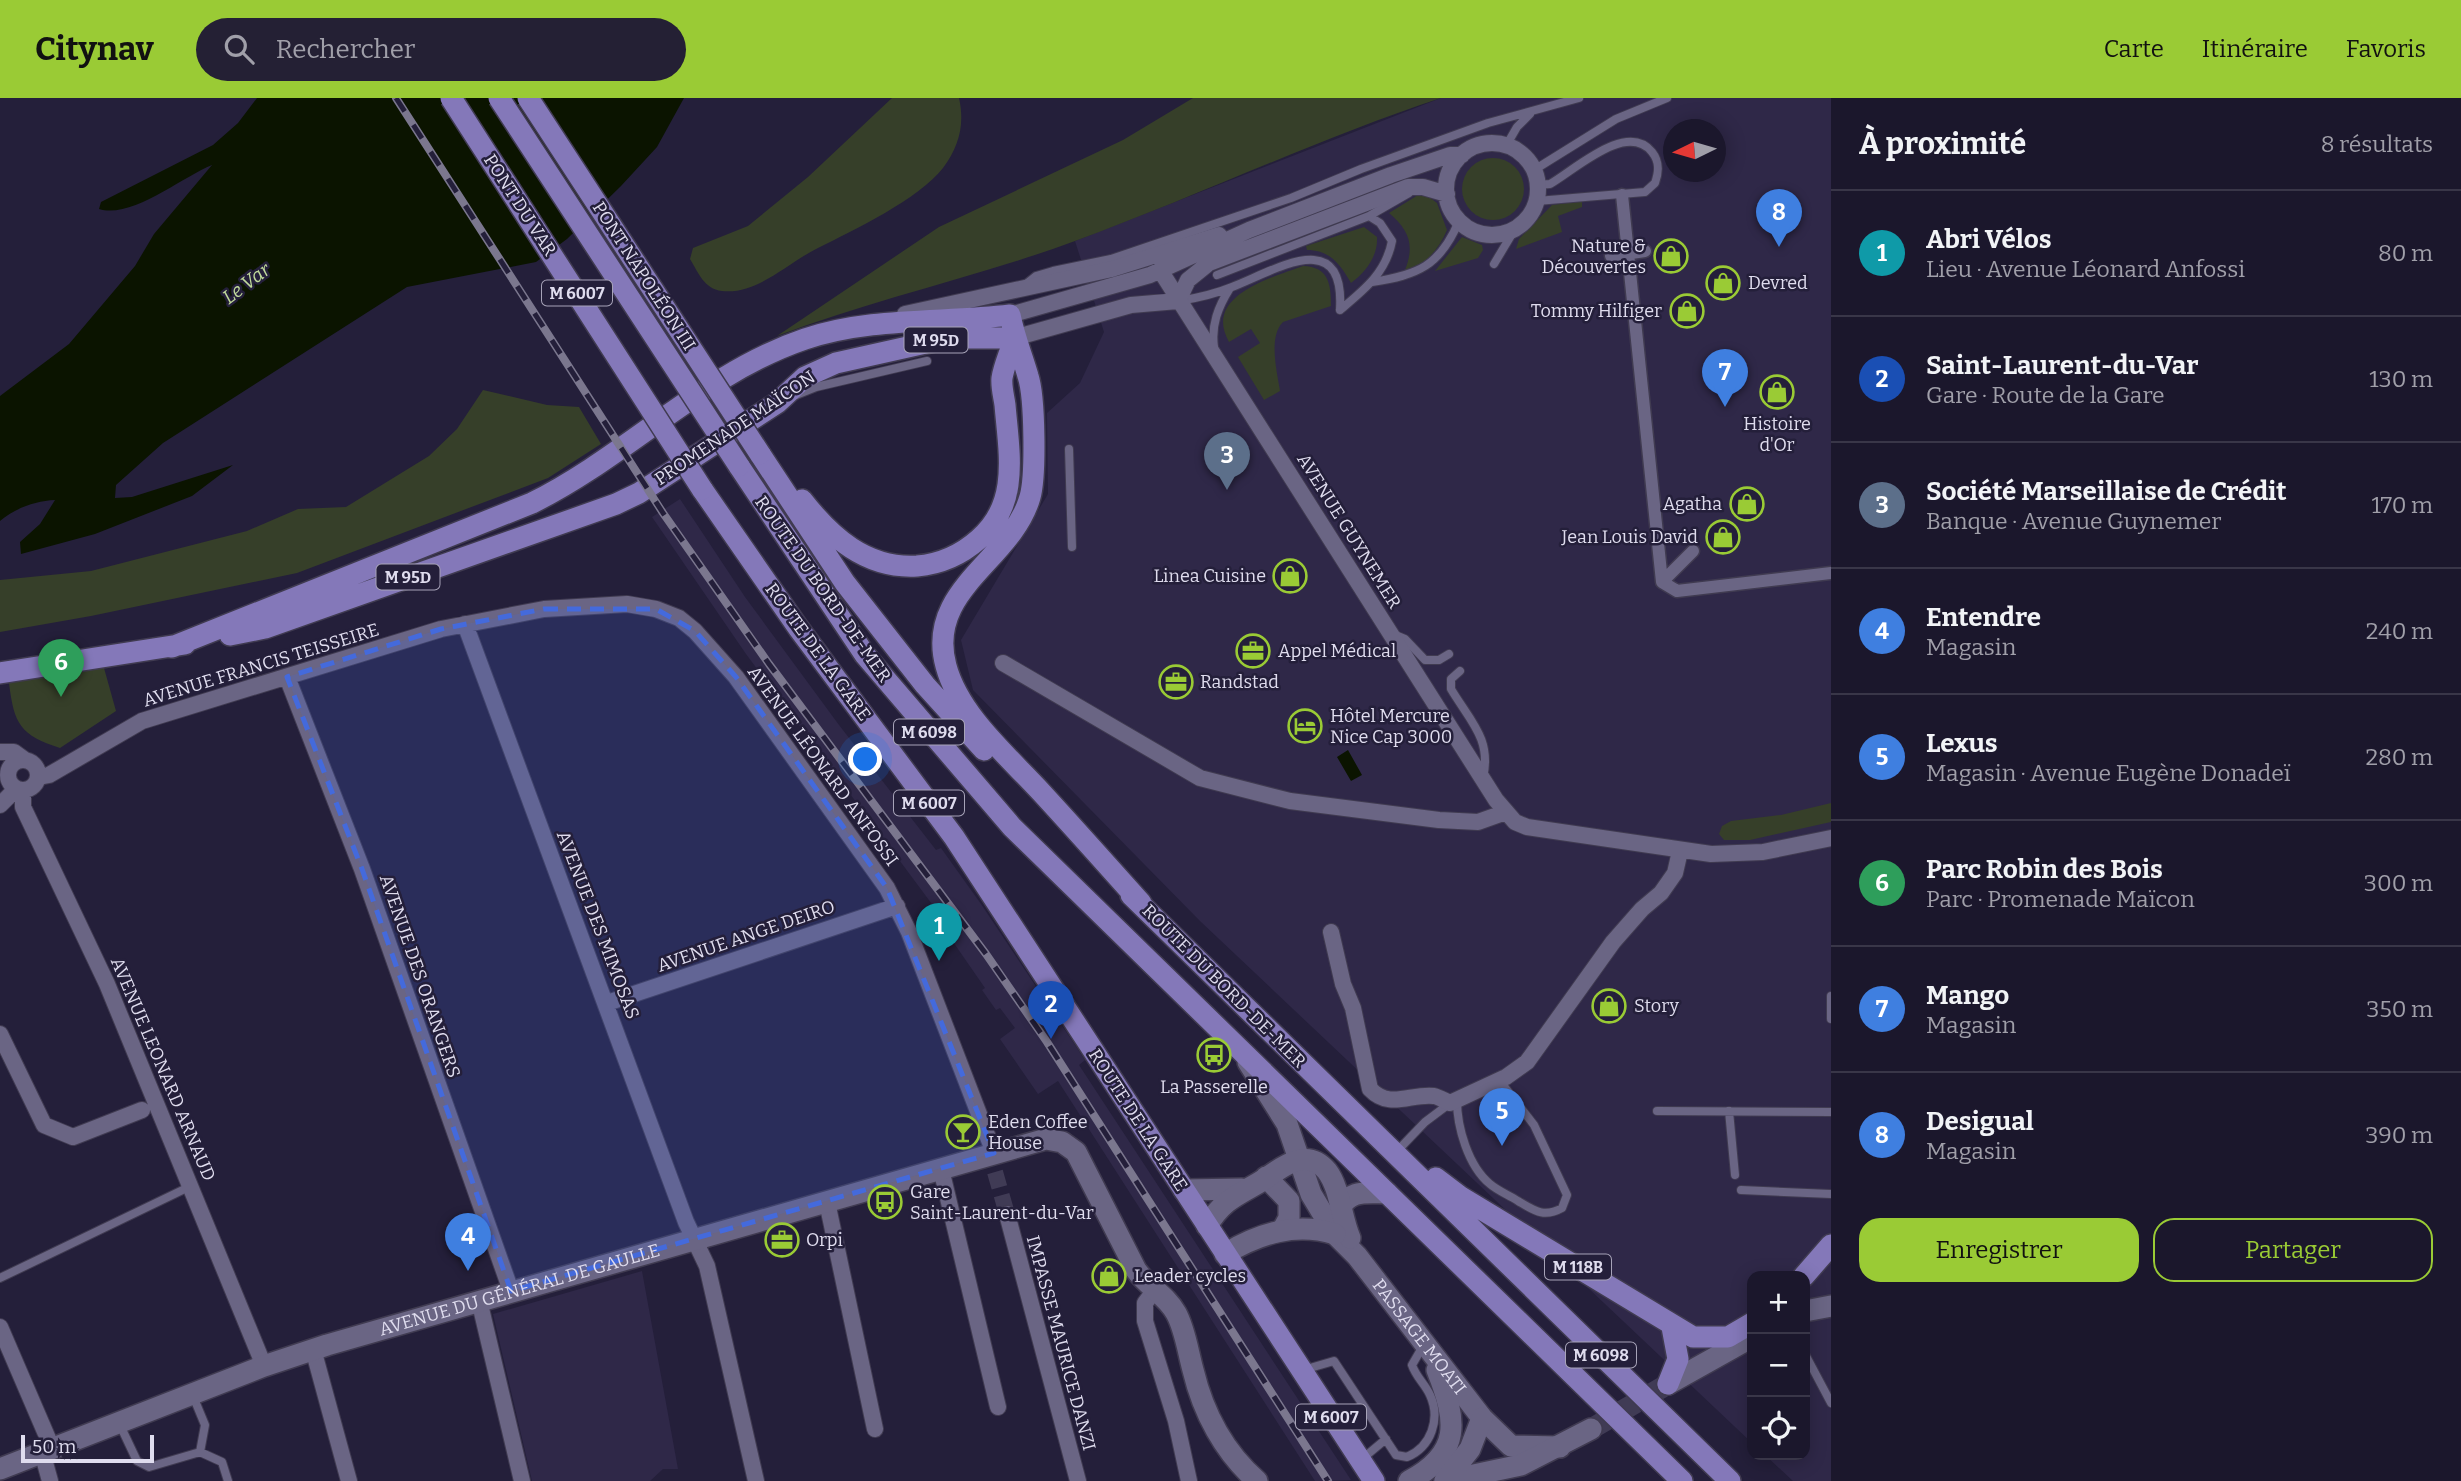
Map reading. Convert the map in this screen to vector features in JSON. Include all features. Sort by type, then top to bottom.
[{"type":"main road","name":"PONT DU VAR","points":[[451,98],[702,489]]},
{"type":"main road","name":"PONT NAPOLÉON III","points":[[499,98],[739,466]]},
{"type":"main road","name":"PONT NAPOLÉON III","points":[[528,98],[765,462]]},
{"type":"main road","points":[[1010,315],[1014,338],[1030,379],[1034,480],[1017,526],[967,580],[952,603],[943,635],[945,663],[956,690],[981,726],[1141,904]]},
{"type":"main road","name":"PROMENADE MAÏCON","points":[[172,647],[532,503],[571,482],[761,358],[819,335],[867,326],[1010,315]]},
{"type":"main road","name":"PROMENADE MAÏCON","points":[[0,673],[172,647],[265,628],[616,504],[639,493],[777,403],[806,377],[836,363],[948,338],[1014,338]]},
{"type":"main road","points":[[765,462],[799,495],[836,540],[856,552],[889,564],[906,566],[950,559],[967,549],[996,523],[1006,502],[1010,465],[1002,379],[1014,338]]},
{"type":"main road","name":"ROUTE DU BORD-DE-MER","points":[[765,462],[845,583],[925,685],[1031,801],[1141,904],[1730,1481]]},
{"type":"main road","name":"ROUTE DU BORD-DE-MER","points":[[739,466],[832,608],[903,703],[1012,827],[1682,1481]]},
{"type":"main road","name":"ROUTE DE LA GARE","points":[[702,489],[799,629],[954,837],[1368,1472]]},
{"type":"main road","name":"PASSAGE MOATI","points":[[1240,1049],[1287,1124],[1311,1194],[1335,1234],[1357,1256],[1482,1418],[1511,1446],[1525,1449],[1560,1447]]},
{"type":"main road","name":"M 118B","points":[[1342,1102],[1370,1119],[1461,1197],[1672,1327],[1693,1337],[1718,1339],[1747,1325]]},
{"type":"main road","name":"AVENUE DU GÉNÉRAL DE GAULLE","points":[[0,1469],[313,1349],[511,1290],[941,1169],[993,1160],[1046,1139],[1062,1142],[1076,1152],[1136,1270],[1154,1291]]},
{"type":"main road","points":[[1207,1226],[1217,1209],[1242,1189],[1286,1163],[1299,1160]]},
{"type":"main road","name":"PASSAGE MOATI","points":[[1299,1160],[1315,1162],[1328,1173],[1357,1256]]},
{"type":"main road","points":[[1266,1177],[1289,1201],[1289,1218],[1283,1229]]},
{"type":"main road","points":[[1184,1190],[1242,1189]]},
{"type":"main road","points":[[1339,1210],[1349,1195],[1387,1193]]},
{"type":"main road","points":[[1225,1254],[1283,1229],[1307,1227],[1335,1234]]},
{"type":"main road","points":[[1808,1271],[1831,1245]]},
{"type":"main road","points":[[1154,1291],[1165,1298],[1178,1316],[1197,1388],[1216,1430],[1231,1453],[1257,1481]]},
{"type":"main road","points":[[1810,1310],[1831,1306]]},
{"type":"main road","points":[[1672,1327],[1678,1359],[1668,1384],[1747,1340]]},
{"type":"main road","points":[[1409,1481],[1440,1459],[1451,1438],[1451,1412],[1427,1348]]},
{"type":"main road","points":[[1445,1481],[1470,1449],[1482,1418]]},
{"type":"main road","points":[[1445,1481],[1521,1465],[1591,1429]]},
{"type":"street","points":[[1010,315],[1116,286],[1160,270],[1249,230],[1415,166],[1462,155],[1488,144],[1506,146],[1526,159],[1536,186],[1532,213],[1515,229],[1501,235],[1486,235],[1471,230],[1459,221],[1447,194],[1453,166],[1462,155]]},
{"type":"street","points":[[1014,338],[1131,305],[1178,301],[1188,280],[1209,263],[1397,191],[1423,187],[1447,194]]},
{"type":"street","points":[[1622,195],[1662,582]]},
{"type":"street","points":[[867,326],[906,314],[1112,269],[1227,233],[1249,230]]},
{"type":"street","points":[[1611,256],[1645,251]]},
{"type":"street","name":"AVENUE GUYNEMER","points":[[1160,270],[1506,811]]},
{"type":"street","points":[[1662,582],[1693,551]]},
{"type":"street","points":[[1662,582],[1677,591],[1831,573]]},
{"type":"street","name":"AVENUE LÉONARD ANFOSSI","points":[[465,624],[544,609],[627,604],[656,608],[679,618],[695,631],[736,677],[831,807],[897,906],[993,1160]]},
{"type":"street","name":"AVENUE FRANCIS TEISSEIRE","points":[[0,805],[20,790],[35,786],[39,777],[49,775],[142,721],[465,624]]},
{"type":"street","name":"AVENUE DES MIMOSAS","points":[[465,624],[607,1003],[685,1222],[707,1266],[756,1481]]},
{"type":"street","points":[[1003,663],[1200,778],[1290,801],[1439,820],[1478,822],[1506,811],[1515,822],[1527,827],[1679,851],[1741,855],[1831,838]]},
{"type":"street","name":"AVENUE DES ORANGERS","points":[[287,677],[362,869],[511,1290]]},
{"type":"street","points":[[0,752],[14,752],[37,768],[39,777]]},
{"type":"street","points":[[20,790],[10,782],[4,770],[25,760]]},
{"type":"street","name":"AVENUE LEONARD ARNAUD","points":[[20,790],[23,807],[107,984],[264,1366]]},
{"type":"street","points":[[1331,932],[1343,984],[1353,1008],[1370,1089],[1375,1095],[1392,1101],[1435,1096],[1453,1102],[1500,1081],[1527,1062],[1613,942],[1642,909],[1661,893],[1675,873],[1679,851]]},
{"type":"street","name":"AVENUE ANGE DEIRO","points":[[607,1003],[897,906]]},
{"type":"street","points":[[0,1034],[44,1125],[73,1137],[142,1110]]},
{"type":"street","points":[[941,1169],[998,1407]]},
{"type":"street","points":[[827,1202],[874,1429]]},
{"type":"street","name":"IMPASSE MAURICE DANZI","points":[[1007,1214],[1078,1481]]},
{"type":"street","points":[[1154,1291],[1145,1303],[1145,1321],[1177,1421],[1189,1481]]},
{"type":"street","points":[[479,1300],[522,1481]]},
{"type":"street","points":[[0,1327],[47,1450],[50,1481]]},
{"type":"street","points":[[313,1349],[349,1481]]},
{"type":"lane","points":[[1022,289],[1036,276],[1111,259],[1290,198],[1488,123],[1530,114],[1579,98]]},
{"type":"lane","points":[[1536,186],[1616,119],[1667,98]]},
{"type":"lane","points":[[1506,146],[1517,127],[1530,114]]},
{"type":"lane","points":[[1634,140],[1649,148],[1656,156],[1656,183],[1645,192],[1622,195],[1536,186],[1550,184],[1614,144],[1634,140]]},
{"type":"lane","points":[[1217,275],[1369,216],[1423,187]]},
{"type":"lane","points":[[1178,301],[1230,288],[1290,263],[1316,258],[1327,262],[1340,286],[1340,310],[1372,282],[1384,267],[1392,241],[1380,223],[1369,216]]},
{"type":"lane","points":[[1372,282],[1404,278],[1423,269],[1440,255],[1459,221]]},
{"type":"lane","points":[[1494,264],[1515,229]]},
{"type":"lane","points":[[1216,356],[1212,332],[1222,302],[1230,288]]},
{"type":"lane","points":[[777,403],[816,387],[927,360]]},
{"type":"lane","points":[[1069,449],[1072,547]]},
{"type":"lane","points":[[1392,634],[1405,639],[1425,660],[1438,660],[1448,654]]},
{"type":"lane","points":[[1460,671],[1451,679],[1450,684],[1484,744],[1488,756],[1483,778]]},
{"type":"lane","points":[[1831,996],[1831,1019]]},
{"type":"lane","points":[[1402,1146],[1425,1122],[1453,1102],[1461,1140],[1488,1183],[1536,1211],[1552,1213],[1567,1202],[1567,1195],[1534,1125],[1500,1081]]},
{"type":"lane","points":[[1657,1111],[1831,1112]]},
{"type":"lane","points":[[1730,1111],[1735,1175]]},
{"type":"lane","points":[[0,1278],[191,1186]]},
{"type":"lane","points":[[1741,1190],[1831,1194]]},
{"type":"lane","points":[[1302,1371],[1334,1361],[1396,1454],[1407,1457],[1414,1454],[1431,1436],[1433,1403],[1412,1365],[1427,1348]]},
{"type":"lane","points":[[1810,1363],[1831,1403]]},
{"type":"lane","points":[[192,1394],[205,1426],[200,1452]]},
{"type":"lane","points":[[119,1422],[137,1461],[149,1467],[200,1452],[222,1462],[228,1481]]},
{"type":"lane","points":[[1368,1472],[1386,1439]]},
{"type":"highlighted area","points":[[544,609],[656,609],[695,631],[736,677],[887,888],[994,1153],[511,1291],[362,869],[287,677],[441,629]]},
{"type":"shaded area","points":[[892,98],[959,98],[961,126],[957,143],[943,168],[932,180],[885,213],[807,254],[760,283],[735,291],[722,291],[706,283],[690,259],[693,248],[748,226],[808,177]]},
{"type":"shaded area","points":[[1193,98],[1441,98],[1349,131],[1075,241],[777,336],[939,227],[1123,140]]},
{"type":"shaded area","points":[[1441,98],[1831,98],[1831,1481],[1793,1481],[1770,1460],[1810,1460],[1810,1271],[1747,1271],[1747,1438],[1200,921],[973,690],[961,640],[1048,494],[1047,413],[1080,383],[1104,332],[1075,241]]},
{"type":"shaded area","points":[[1487,158],[1499,158],[1515,167],[1522,177],[1522,201],[1515,211],[1499,220],[1487,220],[1476,215],[1467,206],[1462,195],[1462,183],[1467,172],[1476,163]]},
{"type":"shaded area","points":[[1425,194],[1437,203],[1447,230],[1431,255],[1407,272],[1405,270],[1410,253],[1408,238],[1389,213],[1418,195]]},
{"type":"shaded area","points":[[1582,201],[1582,207],[1558,216],[1562,232],[1516,249],[1519,239],[1552,205]]},
{"type":"shaded area","points":[[1364,227],[1377,237],[1377,244],[1366,269],[1351,283],[1334,259],[1322,252],[1307,250],[1306,246]]},
{"type":"shaded area","points":[[1462,237],[1482,245],[1483,250],[1478,258],[1435,271]]},
{"type":"shaded area","points":[[1303,266],[1318,270],[1327,278],[1331,306],[1283,322],[1278,328],[1275,345],[1280,391],[1264,400],[1238,357],[1260,343],[1251,329],[1229,342],[1223,326],[1225,312],[1233,300],[1245,290]]},
{"type":"shaded area","points":[[483,390],[547,405],[579,407],[601,444],[548,478],[297,573],[0,632],[0,580],[91,571],[247,531],[298,509],[346,507],[429,456],[457,429]]},
{"type":"shaded area","points":[[680,499],[745,597],[839,725],[936,850],[941,848],[981,904],[1085,1060],[1079,1065],[1351,1480],[1315,1481],[1058,1081],[1038,1094],[1000,1039],[1015,1028],[1000,1008],[996,1010],[982,990],[985,988],[942,926],[946,923],[746,654],[652,517]]},
{"type":"shaded area","points":[[104,668],[116,711],[60,748],[36,738],[21,726],[13,709],[9,683]]},
{"type":"shaded area","points":[[1831,803],[1831,822],[1750,840],[1724,840],[1719,834],[1722,826],[1731,821],[1781,815]]},
{"type":"shaded area","points":[[642,1271],[678,1469],[663,1469],[650,1481],[532,1481],[493,1314]]},
{"type":"water","name":"Le Var","points":[[257,98],[684,98],[657,147],[567,239],[536,262],[407,287],[163,443],[116,485],[115,498],[132,497],[233,465],[192,496],[95,534],[21,554],[20,542],[40,524],[55,500],[26,506],[0,521],[0,396],[69,344],[135,266],[154,234],[212,165],[141,203],[126,208],[99,209],[101,202],[213,145],[238,123]]},
{"type":"water","points":[[1348,750],[1362,775],[1351,781],[1337,757]]},
{"type":"tunnel","points":[[995,1172],[1007,1214]]},
{"type":"tunnel","points":[[1591,1429],[1668,1384]]},
{"type":"railway","points":[[396,98],[663,513],[769,664],[986,954],[1047,1042],[1328,1481]]},
{"type":"place","name":"Desigual","points":[[1779,247]]},
{"type":"place","name":"Nature & Découvertes","points":[[1671,256]]},
{"type":"place","name":"Devred","points":[[1723,283]]},
{"type":"place","name":"Tommy Hilfiger","points":[[1687,311]]},
{"type":"place","name":"Histoire d'Or","points":[[1777,392]]},
{"type":"place","name":"Mango","points":[[1725,407]]},
{"type":"place","name":"Société Marseillaise de Crédit","points":[[1227,490]]},
{"type":"place","name":"Agatha","points":[[1747,504]]},
{"type":"place","name":"Jean Louis David","points":[[1723,537]]},
{"type":"place","name":"Linea Cuisine","points":[[1290,576]]},
{"type":"place","name":"Appel Médical","points":[[1253,651]]},
{"type":"place","name":"Randstad","points":[[1176,682]]},
{"type":"place","name":"Parc Robin des Bois","points":[[61,697]]},
{"type":"place","name":"Hôtel Mercure Nice Cap 3000","points":[[1305,726]]},
{"type":"place","name":"Abri Vélos","points":[[939,961]]},
{"type":"place","name":"Story","points":[[1609,1006]]},
{"type":"place","name":"Saint-Laurent-du-Var","points":[[1051,1039]]},
{"type":"place","name":"La Passerelle","points":[[1214,1055]]},
{"type":"place","name":"Eden Coffee House","points":[[963,1132]]},
{"type":"place","name":"Lexus","points":[[1502,1146]]},
{"type":"place","name":"Gare Saint-Laurent-du-Var","points":[[885,1202]]},
{"type":"place","name":"Orpi","points":[[782,1240]]},
{"type":"place","name":"Entendre","points":[[468,1271]]},
{"type":"place","name":"Leader cycles","points":[[1109,1276]]}]
